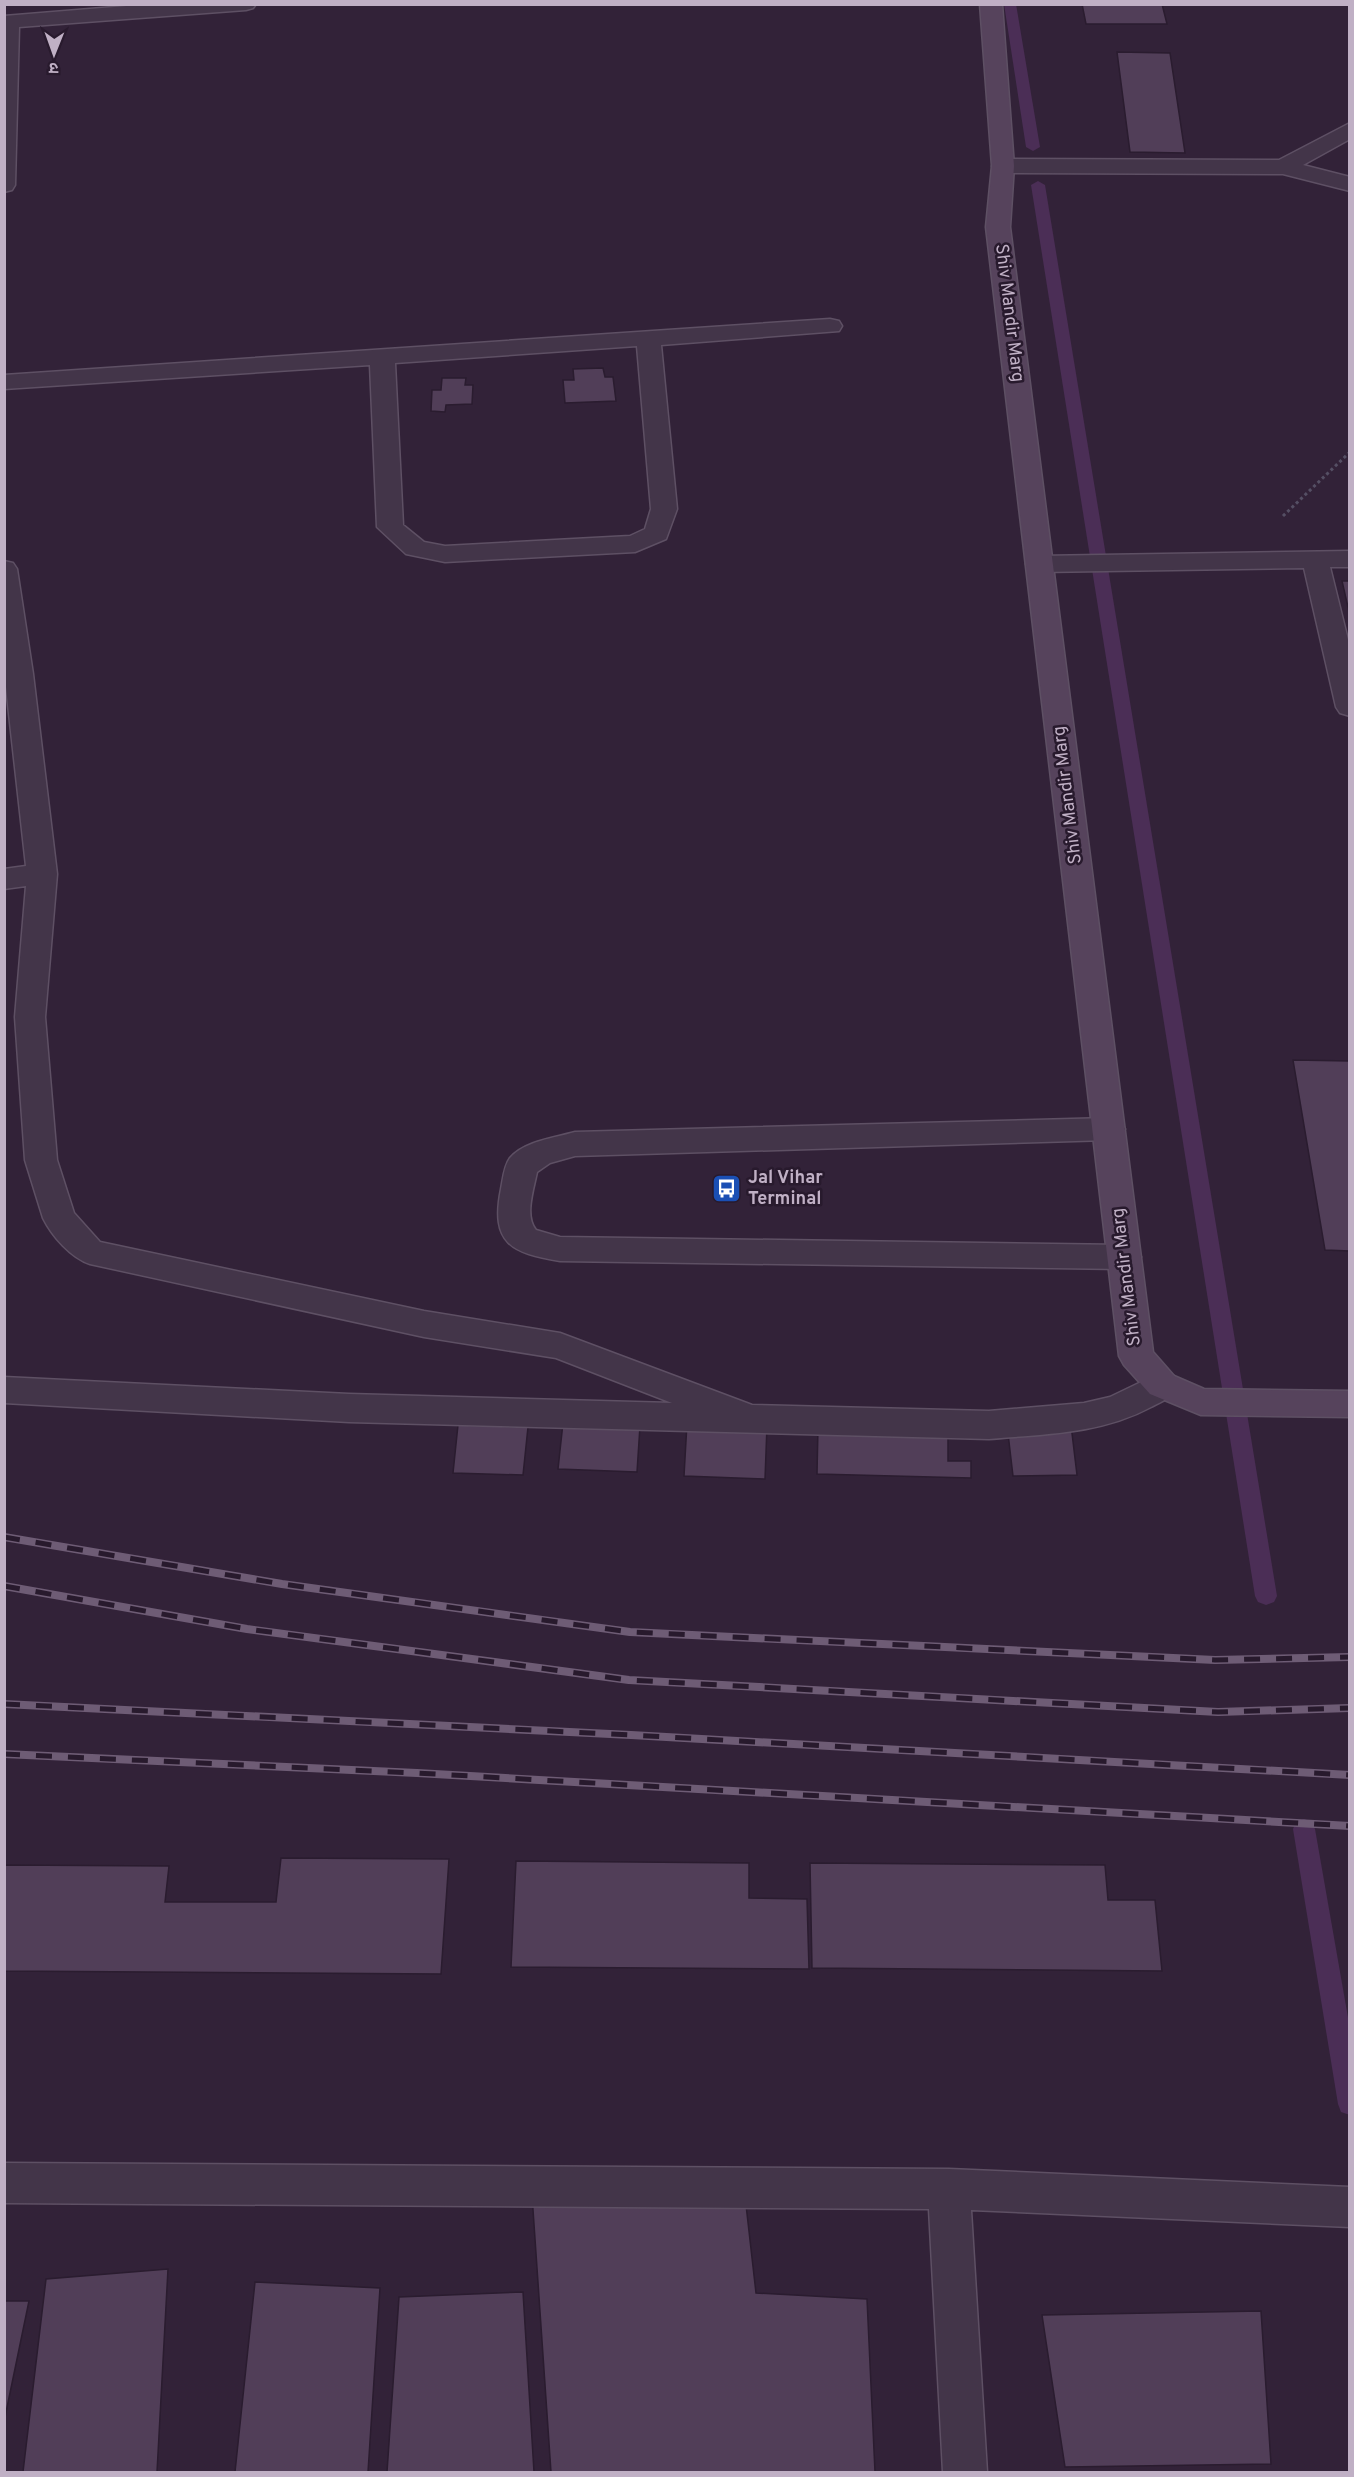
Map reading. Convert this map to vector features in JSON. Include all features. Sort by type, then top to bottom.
[{"type":"street","points":[[4,185],[6,15],[246,4]]},
{"type":"street","name":"Shiv Mandir Marg","points":[[991,4],[1003,166],[998,226],[1136,1356],[1162,1385],[1201,1402],[1350,1404]]},
{"type":"street","points":[[1283,167],[1350,130]]},
{"type":"street","points":[[1003,166],[1283,167],[1350,184]]},
{"type":"street","points":[[4,382],[830,326]]},
{"type":"street","points":[[382,356],[390,527],[415,548],[446,554],[635,544],[657,533],[664,509],[648,338]]},
{"type":"street","points":[[1039,564],[1350,559]]},
{"type":"street","points":[[1315,560],[1350,707]]},
{"type":"street","points":[[4,569],[20,674],[42,874],[30,1017],[40,1160],[59,1218],[90,1252],[424,1324],[560,1346],[751,1419]]},
{"type":"street","points":[[4,879],[42,874]]},
{"type":"street","points":[[1109,1129],[575,1144],[539,1154],[522,1166],[514,1220],[517,1231],[525,1240],[560,1249],[1124,1257]]},
{"type":"street","points":[[4,1390],[349,1408],[989,1425],[1072,1418],[1119,1408],[1162,1385]]},
{"type":"street","points":[[4,2183],[949,2189],[1335,2206]]},
{"type":"street","points":[[949,2189],[965,2472]]},
{"type":"path","points":[[1238,560],[1350,452]]},
{"type":"building","points":[[1082,4],[1162,4],[1167,24],[1086,24]]},
{"type":"building","points":[[1117,52],[1170,53],[1185,153],[1130,152]]},
{"type":"building","points":[[603,368],[605,377],[613,377],[616,401],[565,403],[563,380],[574,380],[573,369]]},
{"type":"building","points":[[442,378],[466,378],[465,385],[473,385],[472,404],[446,405],[445,412],[431,411],[432,390],[441,390]]},
{"type":"building","points":[[1342,581],[1350,581],[1350,616]]},
{"type":"building","points":[[1293,1060],[1350,1061],[1350,1251],[1325,1250]]},
{"type":"building","points":[[563,1423],[640,1426],[637,1472],[558,1469]]},
{"type":"building","points":[[687,1423],[767,1426],[765,1479],[684,1476]]},
{"type":"building","points":[[458,1425],[528,1427],[523,1475],[453,1473]]},
{"type":"building","points":[[1007,1425],[1071,1425],[1077,1475],[1013,1476]]},
{"type":"building","points":[[818,1427],[948,1431],[948,1461],[971,1461],[971,1478],[817,1474]]},
{"type":"building","points":[[281,1858],[449,1859],[441,1974],[4,1971],[4,1865],[169,1866],[165,1902],[276,1902]]},
{"type":"building","points":[[516,1861],[749,1863],[749,1898],[807,1899],[809,1969],[511,1967]]},
{"type":"building","points":[[810,1863],[1105,1865],[1108,1900],[1155,1900],[1162,1971],[812,1968]]},
{"type":"building","points":[[532,2195],[745,2196],[756,2293],[867,2299],[875,2472],[551,2472]]},
{"type":"building","points":[[168,2269],[157,2472],[23,2472],[46,2279]]},
{"type":"building","points":[[255,2282],[380,2288],[368,2472],[235,2472]]},
{"type":"building","points":[[523,2292],[534,2472],[387,2472],[399,2297]]},
{"type":"building","points":[[4,2301],[29,2301],[4,2422]]},
{"type":"building","points":[[1261,2311],[1271,2464],[1065,2467],[1042,2315]]},
{"type":"waterway","points":[[1010,4],[1033,147]]},
{"type":"waterway","points":[[1038,185],[1266,1596]]},
{"type":"waterway","points":[[1304,1829],[1350,2104]]},
{"type":"railway","points":[[4,1537],[282,1584],[630,1632],[1215,1660],[1350,1657]]},
{"type":"railway","points":[[4,1586],[247,1629],[629,1680],[1218,1712],[1350,1708]]},
{"type":"railway","points":[[4,1704],[631,1735],[1350,1775]]},
{"type":"railway","points":[[4,1754],[417,1773],[1350,1826]]},
{"type":"place","name":"Jal Vihar Terminal","points":[[727,1188]]}]
